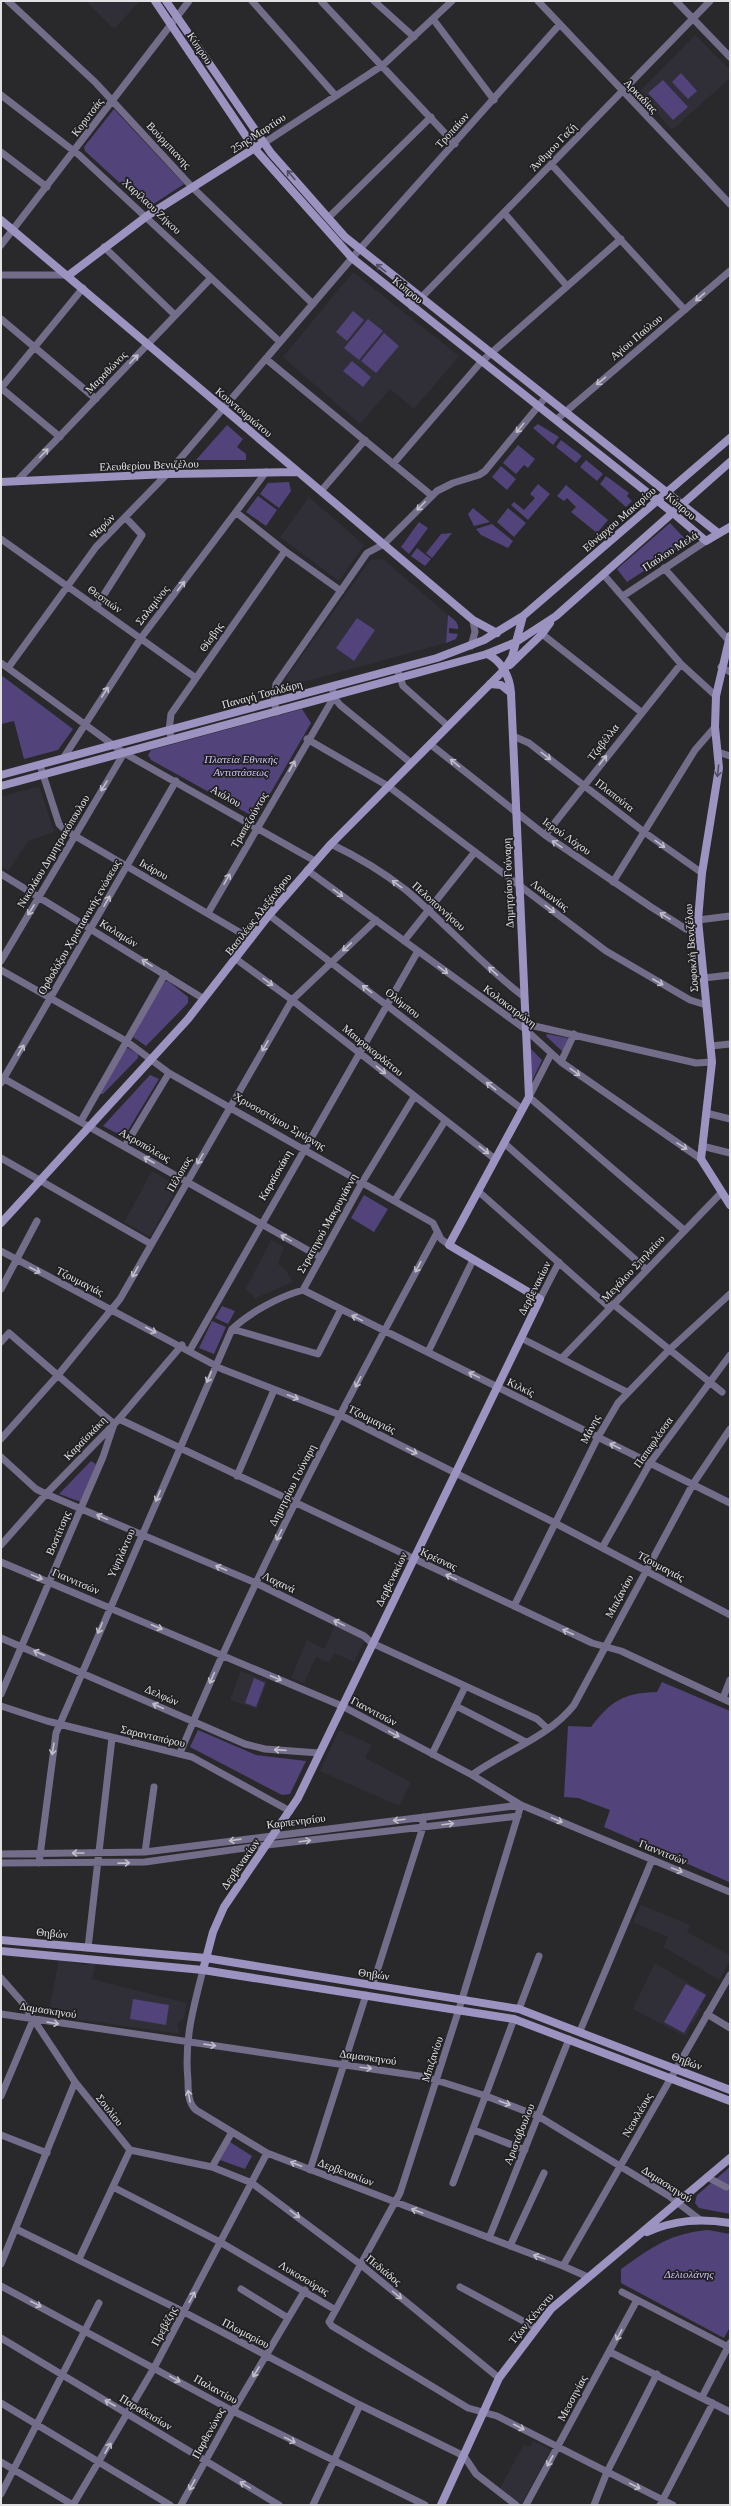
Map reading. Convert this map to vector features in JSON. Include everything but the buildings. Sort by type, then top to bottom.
[{"type":"street","name":"Βούρμπιανης","points":[[8,1],[113,100],[192,188],[313,304]]},
{"type":"street","name":"Κύπρου","points":[[154,1],[254,148],[352,258],[481,362],[658,500],[706,541]]},
{"type":"street","name":"Κύπρου","points":[[166,1],[264,142],[328,218],[359,250],[718,533]]},
{"type":"street","name":"Κορυτσάς","points":[[1,245],[75,151],[189,1]]},
{"type":"street","points":[[252,1],[336,96]]},
{"type":"street","points":[[321,1],[383,65],[455,144]]},
{"type":"street","points":[[374,1],[414,37]]},
{"type":"street","name":"25ης Μαρτίου","points":[[69,275],[104,247],[147,216],[383,65],[452,1]]},
{"type":"street","name":"Αρκαδίας","points":[[538,1],[622,92],[730,204]]},
{"type":"street","points":[[676,1],[730,57]]},
{"type":"street","name":"Άνθιμου Γαζή","points":[[412,307],[505,214],[551,164],[710,1]]},
{"type":"street","points":[[433,20],[494,100]]},
{"type":"street","name":"Τροπαίων","points":[[359,250],[455,144],[560,24]]},
{"type":"street","name":"Χαρίλαου Ζήκου","points":[[1,95],[75,151],[147,216],[280,342]]},
{"type":"street","points":[[328,218],[431,117]]},
{"type":"street","points":[[1,152],[47,187]]},
{"type":"street","points":[[551,164],[685,310]]},
{"type":"street","points":[[505,214],[566,286]]},
{"type":"street","name":"Κουντουριώτου","points":[[1,220],[69,275],[223,409],[473,620],[497,633]]},
{"type":"street","points":[[393,464],[481,362],[621,239]]},
{"type":"street","points":[[104,247],[176,315]]},
{"type":"street","points":[[352,258],[359,250]]},
{"type":"street","name":"Ψαρών","points":[[8,668],[66,585],[96,547],[126,518],[167,474],[352,258]]},
{"type":"street","name":"Αγίου Παύλου","points":[[556,420],[730,271]]},
{"type":"street","points":[[1,275],[69,275]]},
{"type":"street","name":"Μαραθώνος","points":[[17,481],[211,278]]},
{"type":"street","points":[[60,436],[1,388],[83,288]]},
{"type":"street","points":[[1,319],[96,399]]},
{"type":"street","points":[[266,359],[431,495]]},
{"type":"street","points":[[277,712],[274,702],[276,684],[367,553],[384,544],[431,495],[446,486],[479,475],[485,471],[545,398]]},
{"type":"street","name":"Εθνάρχου Μακαρίου","points":[[523,616],[730,438]]},
{"type":"street","points":[[321,491],[365,440]]},
{"type":"street","points":[[487,654],[496,660],[504,670],[542,634],[556,616],[730,462]]},
{"type":"street","name":"Σαλαμίνος","points":[[64,758],[141,638],[237,513],[266,472]]},
{"type":"street","name":"Ελευθερίου Βενιζέλου","points":[[1,482],[167,474],[298,472]]},
{"type":"street","points":[[237,513],[285,551],[341,591]]},
{"type":"street","points":[[96,607],[142,535],[126,518]]},
{"type":"street","name":"Παύλου Μελά","points":[[623,596],[718,533],[730,527]]},
{"type":"street","name":"Θεσπιών","points":[[1,539],[196,678]]},
{"type":"street","name":"Θίσβης","points":[[172,740],[169,730],[171,714],[285,551]]},
{"type":"street","points":[[664,568],[729,640]]},
{"type":"street","points":[[603,574],[680,664],[716,696]]},
{"type":"street","name":"Παναγή Τσαλδάρη","points":[[1,775],[397,669],[471,646],[497,633],[523,616]]},
{"type":"street","name":"Βασιλέως Αλεξάνδρου","points":[[1,1223],[40,1180],[84,1123],[152,1058],[204,999],[269,915],[315,861],[504,670],[512,657],[523,616]]},
{"type":"street","name":"Παναγή Τσαλδάρη","points":[[1,786],[334,697],[487,654],[516,642],[556,616]]},
{"type":"street","points":[[471,646],[475,632],[473,620]]},
{"type":"street","points":[[542,634],[641,712]]},
{"type":"street","name":"Σοφοκλή Βενιζέλου","points":[[700,1159],[712,1062],[698,920],[702,873],[719,768],[715,727],[716,696],[721,667],[729,640]]},
{"type":"street","name":"Αιόλου","points":[[1,663],[124,753],[257,826],[315,861]]},
{"type":"street","name":"Τζαβέλλα","points":[[545,835],[680,664]]},
{"type":"street","points":[[721,667],[730,672]]},
{"type":"street","points":[[397,669],[399,679],[403,686],[448,726]]},
{"type":"street","name":"Δημητρίου Γούναρη","points":[[504,670],[509,679],[511,692],[523,996],[529,1097]]},
{"type":"street","points":[[490,684],[501,685],[511,692]]},
{"type":"street","points":[[332,686],[334,697],[340,705],[411,763]]},
{"type":"street","name":"Τραπεζούντος","points":[[208,912],[307,739],[334,697]]},
{"type":"street","points":[[613,882],[695,750],[715,727]]},
{"type":"street","name":"Πλαπούτα","points":[[513,736],[529,743],[644,832],[702,873]]},
{"type":"street","name":"Λακωνίας","points":[[307,739],[388,786],[474,853],[624,963],[690,1000],[706,1005]]},
{"type":"street","name":"Ιερού Λόχου","points":[[430,744],[516,814],[545,835],[686,930],[699,934]]},
{"type":"street","points":[[718,752],[730,756]]},
{"type":"street","name":"Νικολάου Δημητρακόπουλου","points":[[1,961],[124,753]]},
{"type":"street","name":"Ικάρου","points":[[40,765],[59,824],[75,836],[208,912],[251,939]]},
{"type":"street","name":"Ορθοδόξου Χριστιανικής ενώσεως","points":[[2,1079],[51,998],[176,781]]},
{"type":"street","name":"Πελοποννήσου","points":[[331,844],[384,874],[428,911],[503,981],[523,996]]},
{"type":"street","points":[[404,941],[474,853]]},
{"type":"street","name":"Κολοκοτρώνη","points":[[307,870],[525,1029],[561,1062],[700,1159]]},
{"type":"street","name":"Καλαμών","points":[[1,874],[91,928],[204,999]]},
{"type":"street","name":"Ολύμπου","points":[[269,915],[387,1004],[522,1110]]},
{"type":"street","points":[[698,920],[730,916]]},
{"type":"street","name":"Πέλοπος","points":[[1,1439],[113,1310],[292,1000],[376,920]]},
{"type":"street","name":"Καραϊσκάκη","points":[[190,1350],[260,1224],[418,951]]},
{"type":"street","name":"Μαυροκορδάτου","points":[[236,959],[292,1000],[495,1159]]},
{"type":"street","name":"Χρυσοστόμου Σμύρνης","points":[[1,970],[126,1041],[170,1072],[363,1181],[433,1223],[437,1233],[449,1245],[540,1299]]},
{"type":"street","name":"Βασιλέως Αλεξάνδρου","points":[[84,1123],[126,1041],[165,974]]},
{"type":"street","points":[[704,978],[730,976]]},
{"type":"street","points":[[525,1029],[530,1025],[696,1063],[712,1062]]},
{"type":"street","points":[[561,1062],[574,1034]]},
{"type":"street","points":[[711,1046],[730,1044]]},
{"type":"street","points":[[449,1245],[551,1054]]},
{"type":"street","points":[[125,1146],[170,1072]]},
{"type":"street","name":"Ακροπόλεως","points":[[2,1079],[84,1123],[320,1257]]},
{"type":"street","name":"Στρατηγού Μακρυγιάννη","points":[[232,1329],[245,1318],[284,1297],[302,1290],[363,1181],[414,1097]]},
{"type":"street","points":[[529,1097],[684,1230]]},
{"type":"street","points":[[706,1113],[730,1119]]},
{"type":"street","points":[[395,1200],[445,1121]]},
{"type":"street","points":[[504,1143],[646,1269]]},
{"type":"street","points":[[702,1146],[730,1153]]},
{"type":"street","points":[[1,1158],[151,1244]]},
{"type":"street","points":[[700,1159],[730,1205]]},
{"type":"street","points":[[478,1191],[611,1306],[670,1350],[722,1392]]},
{"type":"street","name":"Μεγάλου Σπηλαίου","points":[[562,1358],[721,1192]]},
{"type":"street","points":[[1,1290],[36,1221]]},
{"type":"street","name":"Δημητρίου Γούναρη","points":[[180,1753],[222,1655],[294,1503],[437,1233]]},
{"type":"street","name":"Τζουμαγιάς","points":[[1,1251],[215,1364],[274,1390],[340,1415],[556,1523],[730,1615]]},
{"type":"street","points":[[428,1352],[473,1260]]},
{"type":"street","name":"Δερβενακίων","points":[[559,1262],[290,1811],[224,1907],[213,1932],[186,2042],[188,2088],[192,2107],[267,2153],[394,2203],[563,2266],[588,2277]]},
{"type":"street","name":"Κιλκίς","points":[[302,1290],[730,1503]]},
{"type":"street","name":"Μάνης","points":[[514,1606],[598,1437],[618,1403],[627,1392],[670,1350],[730,1294]]},
{"type":"street","points":[[232,1329],[318,1354],[341,1309]]},
{"type":"street","name":"Υψηλάντου","points":[[39,1863],[48,1779],[56,1733],[109,1607],[215,1364],[232,1329]]},
{"type":"street","name":"Κρέσνας","points":[[1,1342],[9,1333],[58,1375],[117,1421],[179,1448],[604,1648],[621,1651],[727,1700]]},
{"type":"street","points":[[521,1338],[627,1392]]},
{"type":"street","name":"Καραϊσκάκη","points":[[1,1545],[46,1494],[117,1421],[182,1346]]},
{"type":"street","name":"Παπαφλέσσα","points":[[602,1548],[650,1463],[730,1355]]},
{"type":"street","points":[[238,1476],[274,1390]]},
{"type":"street","name":"Βοστίτσης","points":[[1,1694],[21,1645],[82,1508],[117,1421]]},
{"type":"street","name":"Μπιζανίου","points":[[472,1775],[566,1716],[574,1705],[693,1484],[730,1428]]},
{"type":"street","name":"Λαχανά","points":[[1,1457],[36,1489],[46,1494],[256,1583],[364,1636],[372,1643],[536,1720],[548,1728]]},
{"type":"street","name":"Γιαννιτσών","points":[[1,1562],[342,1706],[472,1775],[521,1804],[730,1892]]},
{"type":"street","name":"Δελφών","points":[[1,1638],[21,1645],[254,1747],[319,1753]]},
{"type":"street","points":[[727,1700],[730,1680]]},
{"type":"street","points":[[432,1754],[465,1687]]},
{"type":"street","name":"Σαρανταπόρου","points":[[1,1706],[47,1721],[192,1757],[290,1811]]},
{"type":"street","points":[[456,1706],[526,1742]]},
{"type":"street","points":[[88,1948],[112,1738]]},
{"type":"street","points":[[145,1852],[154,1787]]},
{"type":"street","name":"Μπιζανίου","points":[[334,2309],[394,2203],[437,2081],[521,1804]]},
{"type":"street","name":"Καρπενησίου","points":[[1,1854],[145,1852],[521,1804]]},
{"type":"street","name":"Καρπενησίου","points":[[1,1863],[145,1862],[267,1845],[518,1816]]},
{"type":"street","points":[[373,1984],[423,1827],[423,1817]]},
{"type":"street","points":[[580,2031],[652,1860]]},
{"type":"street","name":"Θηβών","points":[[1,1940],[206,1958],[463,1998],[519,2009],[580,2031],[730,2090]]},
{"type":"street","name":"Θηβών","points":[[1,1951],[203,1970],[459,2009],[514,2019],[730,2101]]},
{"type":"street","points":[[519,2009],[539,1956]]},
{"type":"street","name":"Νεοκλέους","points":[[563,2266],[730,1975]]},
{"type":"street","name":"Σουλίου","points":[[1,1978],[33,2020],[74,2082],[130,2150]]},
{"type":"street","points":[[310,2170],[366,1995]]},
{"type":"street","name":"Δαμασκηνού","points":[[1,2014],[33,2020],[405,2073],[437,2081],[486,2096],[538,2116],[678,2202],[699,2219]]},
{"type":"street","points":[[707,2014],[730,2028]]},
{"type":"street","points":[[453,2183],[474,2130],[514,2019]]},
{"type":"street","points":[[1,2096],[33,2020]]},
{"type":"street","name":"Αριστόβουλου","points":[[489,2238],[569,2039]]},
{"type":"street","points":[[1,2264],[47,2153],[74,2082]]},
{"type":"street","points":[[474,2130],[524,2150]]},
{"type":"street","points":[[212,2167],[232,2132]]},
{"type":"street","points":[[1,2135],[47,2153]]},
{"type":"street","points":[[79,2259],[130,2150],[212,2167],[252,2183]]},
{"type":"street","name":"Πρεβέζης","points":[[73,2505],[154,2368],[267,2153]]},
{"type":"street","name":"Τζων Κένεντυ","points":[[441,2505],[499,2378],[536,2328],[560,2300],[641,2234],[730,2158]]},
{"type":"street","points":[[510,2246],[544,2173]]},
{"type":"street","points":[[707,2177],[726,2187]]},
{"type":"street","name":"Πεδιάδος","points":[[252,2183],[360,2264],[499,2378]]},
{"type":"street","name":"Λυκοσούρας","points":[[113,2187],[220,2242],[305,2290],[334,2309],[329,2322],[332,2326],[468,2408],[483,2413]]},
{"type":"street","name":"Δαμασκηνού","points":[[641,2234],[672,2223],[699,2219],[730,2222]]},
{"type":"street","name":"Πλωμαρίου","points":[[16,2229],[184,2312],[360,2405],[464,2456]]},
{"type":"street","name":"Παλαντίου","points":[[1,2286],[85,2330],[232,2411],[425,2505]]},
{"type":"street","points":[[460,2286],[536,2328]]},
{"type":"street","points":[[241,2289],[288,2318]]},
{"type":"street","name":"Παρθενώνος","points":[[181,2505],[232,2411],[305,2290]]},
{"type":"street","points":[[622,2292],[729,2346],[702,2397]]},
{"type":"street","name":"Μεσσηνίας","points":[[526,2505],[637,2300]]},
{"type":"street","points":[[1,2494],[99,2303]]},
{"type":"street","name":"Παραδεισίων","points":[[1,2338],[279,2505]]},
{"type":"street","points":[[610,2352],[657,2374],[730,2412]]},
{"type":"street","points":[[594,2505],[607,2472],[657,2374]]},
{"type":"street","points":[[1,2403],[170,2505]]},
{"type":"street","points":[[661,2502],[713,2403]]},
{"type":"street","points":[[313,2505],[360,2405]]},
{"type":"street","points":[[483,2413],[497,2416],[607,2472],[661,2502],[673,2505]]},
{"type":"street","points":[[464,2456],[476,2474],[516,2505]]},
{"type":"street","points":[[1,2462],[73,2505]]},
{"type":"shaded area","points":[[86,1],[140,1],[114,29]]},
{"type":"shaded area","points":[[695,35],[730,70],[730,78],[672,130],[639,92]]},
{"type":"shaded area","points":[[353,272],[459,356],[414,409],[390,389],[360,424],[283,357]]},
{"type":"shaded area","points":[[309,497],[364,545],[339,581],[280,537]]},
{"type":"shaded area","points":[[383,559],[448,615],[446,643],[289,686],[286,678],[370,560]]},
{"type":"shaded area","points":[[39,786],[54,832],[28,841],[8,871],[1,866],[1,797]]},
{"type":"shaded area","points":[[152,1171],[178,1186],[150,1237],[124,1222]]},
{"type":"shaded area","points":[[271,1240],[284,1247],[278,1264],[286,1270],[293,1282],[254,1299],[252,1294],[245,1290]]},
{"type":"shaded area","points":[[335,1626],[365,1639],[354,1662],[334,1653],[329,1663],[316,1657],[304,1683],[291,1678],[307,1640],[324,1649]]},
{"type":"shaded area","points":[[241,1671],[267,1681],[257,1709],[230,1700]]},
{"type":"shaded area","points":[[339,1730],[372,1745],[365,1758],[411,1782],[399,1806],[320,1771]]},
{"type":"shaded area","points":[[641,1905],[690,1925],[687,1932],[730,1955],[730,1961],[719,1980],[669,1950],[663,1948],[668,1937],[633,1922]]},
{"type":"shaded area","points":[[59,1960],[85,1965],[96,1963],[92,1979],[187,2003],[184,2018],[177,2024],[180,2034],[48,2015]]},
{"type":"shaded area","points":[[655,1963],[707,1994],[699,2007],[702,2009],[693,2024],[691,2023],[686,2037],[633,2009]]},
{"type":"shaded area","points":[[533,2441],[551,2450],[521,2505],[519,2505],[500,2488],[524,2444],[530,2447]]},
{"type":"green space","points":[[681,73],[697,91],[688,99],[672,82]]},
{"type":"green space","points":[[663,80],[688,107],[673,120],[648,93]]},
{"type":"green space","points":[[114,109],[184,184],[149,207],[144,205],[85,151],[84,147]]},
{"type":"green space","points":[[353,311],[364,320],[347,341],[336,332]]},
{"type":"green space","points":[[368,319],[383,331],[359,360],[344,348]]},
{"type":"green space","points":[[384,333],[399,346],[376,373],[361,361]]},
{"type":"green space","points":[[352,361],[371,377],[363,387],[343,371]]},
{"type":"green space","points":[[538,424],[559,437],[553,445],[533,428]]},
{"type":"green space","points":[[227,425],[243,439],[237,447],[246,454],[246,460],[196,460]]},
{"type":"green space","points":[[561,440],[582,456],[576,463],[556,447]]},
{"type":"green space","points":[[518,445],[535,459],[528,468],[524,465],[516,474],[503,463]]},
{"type":"green space","points":[[586,460],[603,474],[597,481],[580,467]]},
{"type":"green space","points":[[501,466],[516,479],[507,490],[492,477]]},
{"type":"green space","points":[[606,476],[629,493],[627,496],[632,501],[626,507],[600,484]]},
{"type":"green space","points":[[289,482],[291,491],[279,508],[260,494],[268,483]]},
{"type":"green space","points":[[538,484],[550,494],[528,520],[511,505],[514,502],[524,510],[535,498],[530,494]]},
{"type":"green space","points":[[566,485],[608,520],[597,533],[571,512],[576,507],[567,498],[564,501],[557,496]]},
{"type":"green space","points":[[258,496],[277,510],[266,526],[246,512]]},
{"type":"green space","points":[[473,508],[490,522],[474,526],[468,514]]},
{"type":"green space","points":[[508,508],[526,523],[514,537],[497,522]]},
{"type":"green space","points":[[419,522],[428,528],[409,554],[401,547]]},
{"type":"green space","points":[[670,523],[688,542],[627,582],[617,569]]},
{"type":"green space","points":[[492,524],[513,541],[508,548],[481,535],[476,529]]},
{"type":"green space","points":[[452,533],[432,558],[426,553],[441,534]]},
{"type":"green space","points":[[417,548],[431,559],[425,566],[411,556]]},
{"type":"green space","points":[[448,615],[458,624],[458,629],[449,628],[449,633],[458,634],[456,639],[446,643]]},
{"type":"green space","points":[[357,618],[375,630],[354,661],[336,648]]},
{"type":"green space","points":[[1,675],[73,729],[58,750],[24,759],[14,721],[1,724]]},
{"type":"green space","name":"Πλατεία Εθνικής Αντιστάσεως","points":[[302,709],[311,723],[256,818],[151,760],[148,755],[151,750]]},
{"type":"green space","points":[[168,981],[188,997],[188,1003],[146,1046],[133,1037],[163,982]]},
{"type":"green space","points":[[547,1034],[568,1038],[563,1052],[546,1036]]},
{"type":"green space","points":[[529,1047],[542,1060],[532,1081]]},
{"type":"green space","points":[[128,1048],[138,1054],[138,1058],[103,1094],[100,1094],[125,1049]]},
{"type":"green space","points":[[150,1075],[159,1079],[124,1137],[103,1126]]},
{"type":"green space","points":[[364,1195],[388,1209],[374,1232],[351,1218]]},
{"type":"green space","points":[[222,1306],[235,1311],[228,1324],[215,1318]]},
{"type":"green space","points":[[212,1321],[226,1327],[214,1354],[199,1348]]},
{"type":"green space","points":[[91,1461],[96,1464],[81,1502],[59,1494]]},
{"type":"green space","points":[[254,1678],[265,1683],[256,1707],[245,1703]]},
{"type":"green space","points":[[662,1682],[730,1711],[729,1882],[604,1827],[610,1810],[578,1798],[564,1797],[568,1726],[591,1727],[605,1711],[619,1700],[635,1694],[657,1692]]},
{"type":"green space","points":[[198,1730],[256,1755],[306,1761],[290,1794],[282,1795],[190,1747]]},
{"type":"green space","points":[[686,1984],[706,1995],[684,2033],[664,2022]]},
{"type":"green space","points":[[133,1999],[169,2005],[166,2025],[130,2019]]},
{"type":"green space","points":[[230,2142],[252,2156],[245,2169],[220,2160]]},
{"type":"green space","points":[[730,2167],[730,2214],[699,2208],[695,2203],[697,2195]]},
{"type":"green space","name":"Δελιολάνης","points":[[708,2230],[730,2234],[730,2327],[724,2338],[621,2283],[621,2269],[642,2254],[672,2238],[683,2234]]}]
